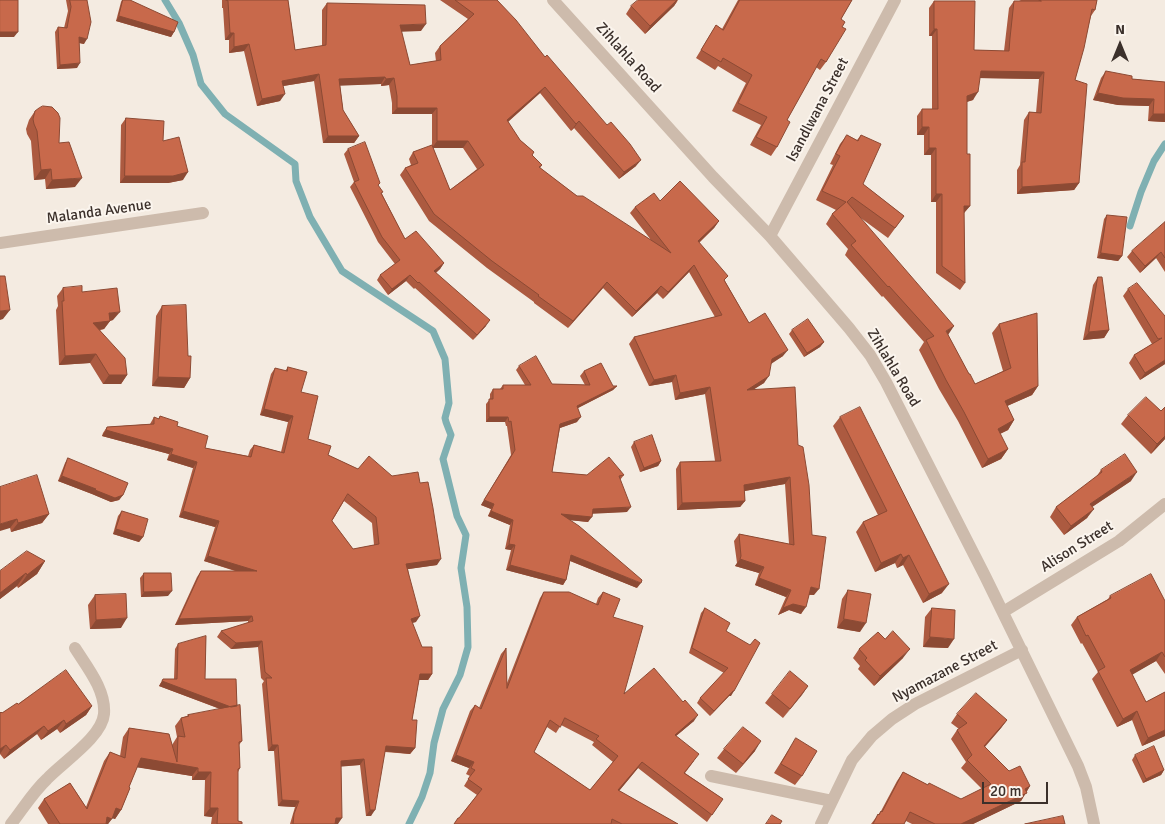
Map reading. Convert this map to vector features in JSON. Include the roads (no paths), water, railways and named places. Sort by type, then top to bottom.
[{"type":"street","name":"Zihlahla Road","points":[[553,0],[713,177],[770,236],[870,355],[886,382],[1003,612],[1078,766],[1086,787],[1094,824]]},
{"type":"street","name":"Isandlwana Street","points":[[770,236],[895,0]]},
{"type":"street","name":"Malanda Avenue","points":[[0,243],[203,213]]},
{"type":"street","name":"Alison Street","points":[[1003,612],[1119,541],[1165,504]]},
{"type":"street","points":[[11,824],[36,790],[88,742],[101,724],[104,714],[103,700],[96,682],[75,648]]},
{"type":"street","name":"Nyamazane Street","points":[[821,824],[852,760],[872,736],[892,719],[915,704],[1022,650]]},
{"type":"street","points":[[711,776],[832,801]]},
{"type":"waterway","points":[[165,0],[179,23],[193,55],[201,84],[225,114],[295,164],[296,181],[310,217],[342,271],[433,331],[445,359],[449,403],[445,418],[451,435],[443,459],[457,516],[466,535],[461,568],[467,607],[468,647],[460,675],[443,709],[434,743],[430,773],[422,797],[409,824]]},
{"type":"waterway","points":[[1130,226],[1154,161],[1165,144]]}]
